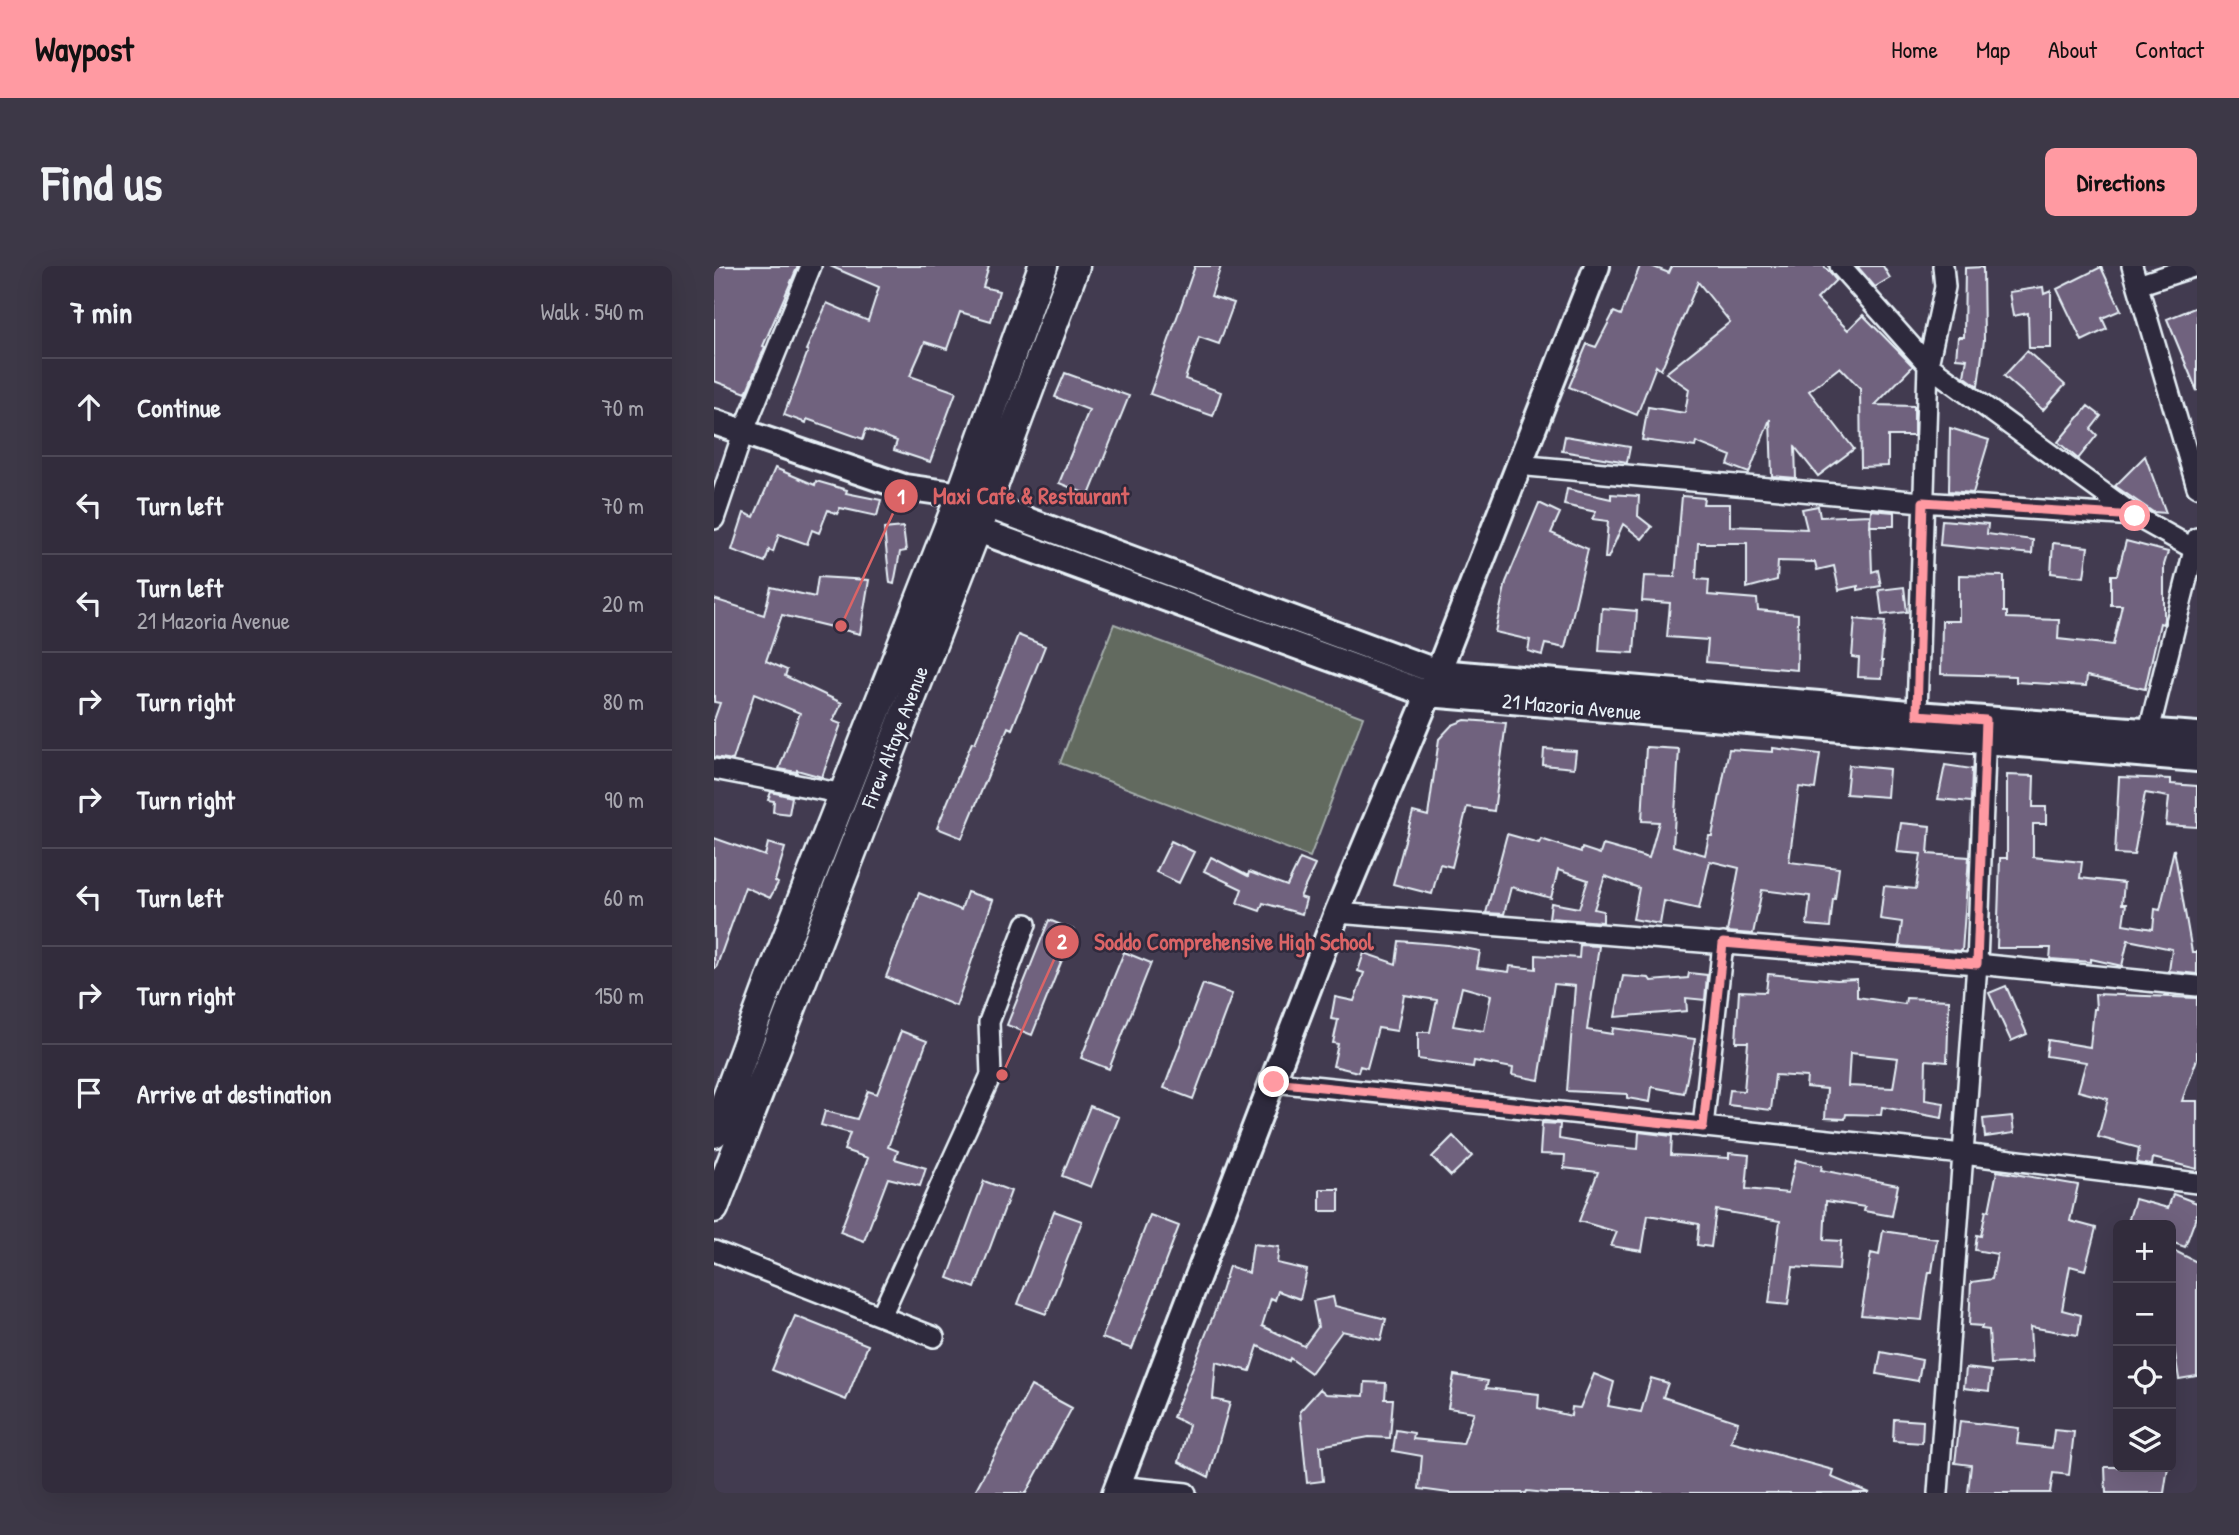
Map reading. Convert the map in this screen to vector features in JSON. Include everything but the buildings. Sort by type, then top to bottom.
[{"type":"highway","name":"Firew Altaye Avenue","points":[[969,511],[1043,266]]},
{"type":"highway","name":"Firew Altaye Avenue","points":[[714,1208],[857,799],[969,511],[1075,266]]},
{"type":"highway","name":"Firew Altaye Avenue","points":[[714,1133],[772,976],[857,799]]},
{"type":"main road","points":[[1116,1489],[1337,913],[1433,683],[1597,266]]},
{"type":"main road","name":"21 Mazoria Avenue","points":[[714,422],[904,487],[1433,683],[1986,731],[2197,759]]},
{"type":"main road","name":"21 Mazoria Avenue","points":[[1433,683],[1819,704],[1917,715],[1986,731],[2149,731],[2197,735]]},
{"type":"street","points":[[714,520],[743,433],[811,266]]},
{"type":"street","points":[[1840,266],[1928,365],[2135,516],[2195,543],[2149,731]]},
{"type":"street","points":[[1917,715],[1928,365],[1945,287],[1943,266]]},
{"type":"street","points":[[2132,266],[2197,487]]},
{"type":"street","points":[[2138,285],[2196,266]]},
{"type":"street","points":[[1517,465],[1923,502],[2135,516]]},
{"type":"street","points":[[1938,1493],[1977,964],[1986,731]]},
{"type":"street","points":[[714,769],[857,799]]},
{"type":"street","points":[[1337,913],[1977,964],[2197,986]]},
{"type":"street","points":[[881,1316],[991,1076],[989,1022],[1026,924]]},
{"type":"street","points":[[1703,1127],[1723,943]]},
{"type":"street","points":[[1274,1082],[1963,1154],[2197,1183]]},
{"type":"street","points":[[714,1251],[934,1337]]},
{"type":"street","points":[[1116,1489],[1186,1493]]},
{"type":"green space","points":[[1114,624],[1363,717],[1310,857],[1060,763]]},
{"type":"place","name":"Maxi Cafe & Restaurant","points":[[841,626]]},
{"type":"place","name":"Soddo Comprehensive High School","points":[[1002,1075]]},
{"type":"route","points":[[1274,1082],[1703,1127],[1723,943],[1977,964],[1986,720],[1917,715],[1923,502],[2135,516]]}]
